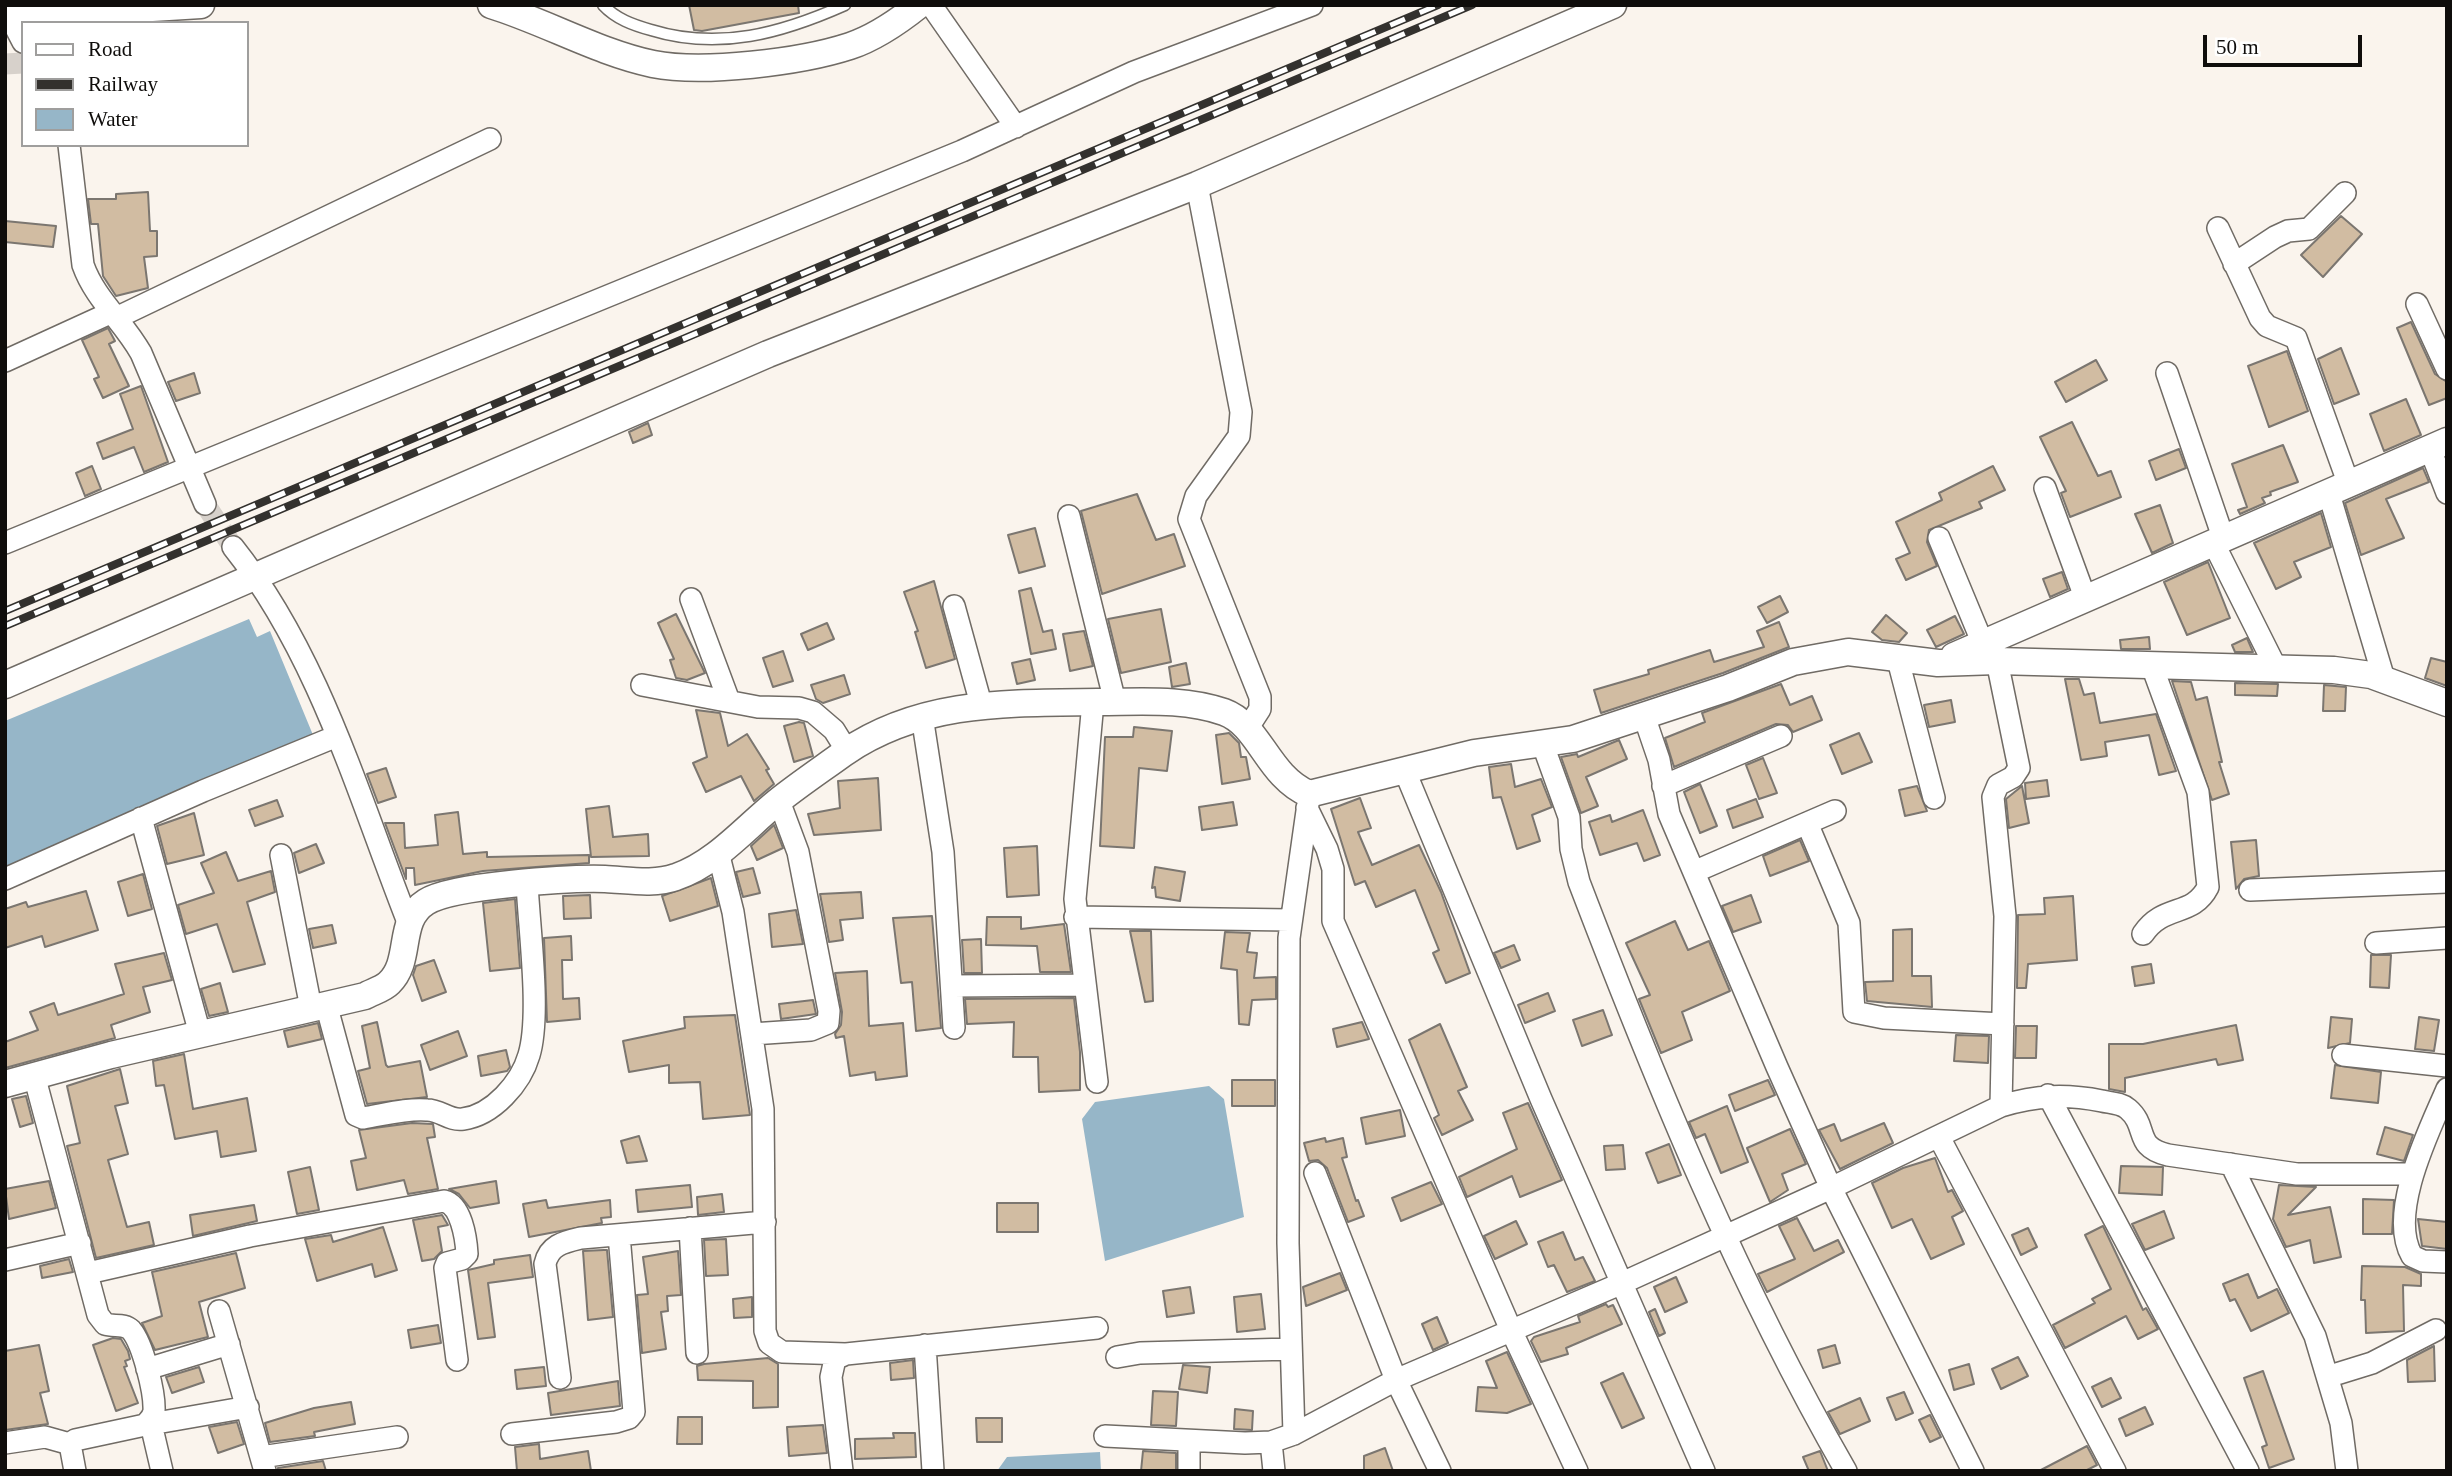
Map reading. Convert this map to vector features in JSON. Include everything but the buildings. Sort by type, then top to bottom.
[{"type":"street","points":[[21,39],[8,17],[201,5]]},
{"type":"street","points":[[499,6],[604,49],[654,64],[705,68],[799,57],[851,46],[902,18],[919,5]]},
{"type":"street","points":[[931,5],[1016,127]]},
{"type":"street","points":[[5,543],[190,470],[1016,127],[1134,72],[1312,5]]},
{"type":"street","points":[[5,685],[255,574],[768,355],[1197,185],[1613,5]]},
{"type":"street","points":[[5,361],[113,316],[491,139]]},
{"type":"street","points":[[69,147],[83,265],[89,283],[113,316],[128,331],[153,378],[205,504]]},
{"type":"street","points":[[1197,185],[1241,412],[1241,427],[1239,436],[1196,496],[1189,519],[1260,697],[1260,709],[1247,729]]},
{"type":"street","points":[[2234,264],[2275,237],[2309,229],[2345,193]]},
{"type":"street","points":[[2218,228],[2260,318],[2267,326],[2296,338],[2339,489],[2385,679]]},
{"type":"street","points":[[2417,304],[2447,369]]},
{"type":"street","points":[[2167,373],[2219,542],[2276,668]]},
{"type":"street","points":[[1308,801],[1404,769],[1474,753],[1543,745],[1644,716],[1818,656],[1848,652],[1938,663],[1990,652],[2085,600],[2438,445],[2447,493]]},
{"type":"street","points":[[2045,488],[2085,600]]},
{"type":"street","points":[[1069,516],[1104,702],[1076,879],[1076,917],[1097,1082]]},
{"type":"street","points":[[1939,538],[1990,652],[2020,768],[2013,777],[1998,785],[1993,797],[2005,916],[2001,1106]]},
{"type":"street","points":[[5,1084],[200,1034],[365,996],[388,985],[403,964],[408,922],[337,736],[316,688],[255,574],[233,547]]},
{"type":"street","points":[[691,599],[729,701]]},
{"type":"street","points":[[954,606],[981,704]]},
{"type":"street","points":[[1990,652],[2152,666],[2334,670],[2385,679],[2447,703]]},
{"type":"street","points":[[1897,656],[1934,798]]},
{"type":"street","points":[[2143,934],[2159,915],[2194,905],[2208,887],[2198,792],[2152,666]]},
{"type":"street","points":[[642,685],[729,701],[813,712],[834,730],[847,751]]},
{"type":"street","points":[[408,922],[426,901],[446,894],[576,879],[651,881],[676,878],[704,863],[779,800],[847,751],[884,730],[922,716],[981,704],[1104,702],[1166,702],[1204,706],[1228,714],[1247,729],[1279,775],[1308,801],[1333,869],[1333,922],[1511,1330],[1577,1471]]},
{"type":"street","points":[[922,716],[943,852],[954,1028]]},
{"type":"street","points":[[1644,716],[1659,760],[1669,814],[1696,871],[1831,1188],[1973,1471]]},
{"type":"street","points":[[5,879],[141,818],[337,736]]},
{"type":"street","points":[[1663,786],[1781,736]]},
{"type":"street","points":[[1543,745],[1569,817],[1571,849],[1579,882],[1641,1043],[1723,1237],[1806,1401],[1846,1471]]},
{"type":"street","points":[[1404,769],[1620,1284],[1704,1471]]},
{"type":"street","points":[[752,1034],[811,1030],[828,1023],[829,1011],[798,852],[779,800]]},
{"type":"street","points":[[1294,1434],[1288,1243],[1290,920],[1308,801]]},
{"type":"street","points":[[1696,871],[1835,811]]},
{"type":"street","points":[[141,818],[200,1034]]},
{"type":"street","points":[[1807,823],[1849,923],[1854,1012],[1884,1018],[2003,1024]]},
{"type":"street","points":[[718,852],[733,912],[763,1109],[765,1331],[769,1343],[782,1352],[846,1354],[1097,1328]]},
{"type":"street","points":[[281,855],[318,1006],[356,1115],[363,1118],[426,1109],[453,1120],[481,1114],[497,1102],[520,1076],[529,1056],[534,1030],[527,883]]},
{"type":"street","points":[[2250,890],[2447,882]]},
{"type":"street","points":[[1076,917],[1290,920]]},
{"type":"street","points":[[2376,943],[2447,938]]},
{"type":"street","points":[[952,986],[1084,985]]},
{"type":"street","points":[[2343,1055],[2447,1066]]},
{"type":"street","points":[[34,1075],[98,1315],[105,1324],[124,1325],[131,1330],[147,1369],[154,1410],[148,1424]]},
{"type":"street","points":[[2447,1088],[2411,1174],[2406,1217],[2408,1250],[2417,1260],[2447,1262]]},
{"type":"street","points":[[2048,1095],[2248,1471]]},
{"type":"street","points":[[1105,1436],[1189,1441],[1271,1441],[1294,1434],[1396,1380],[1620,1284],[1831,1188],[2001,1106],[2048,1095],[2076,1096],[2120,1105],[2129,1111],[2142,1137],[2154,1152],[2297,1174],[2411,1174]]},
{"type":"street","points":[[1939,1137],[2115,1471]]},
{"type":"street","points":[[2231,1164],[2315,1336],[2330,1376],[2341,1423],[2347,1471]]},
{"type":"street","points":[[1315,1173],[1396,1380],[1440,1471]]},
{"type":"street","points":[[88,1273],[250,1236],[444,1200],[451,1202],[456,1209],[467,1254],[462,1259],[447,1263],[445,1268],[457,1360]]},
{"type":"street","points":[[560,1378],[545,1264],[548,1253],[566,1242],[765,1222]]},
{"type":"street","points":[[690,1228],[697,1353]]},
{"type":"street","points":[[512,1434],[616,1422],[629,1418],[634,1412],[619,1235]]},
{"type":"street","points":[[5,1260],[80,1243]]},
{"type":"street","points":[[219,1311],[263,1464],[397,1437]]},
{"type":"street","points":[[2330,1376],[2372,1363],[2436,1330]]},
{"type":"street","points":[[147,1369],[229,1344]]},
{"type":"street","points":[[925,1345],[933,1471]]},
{"type":"street","points":[[1117,1357],[1140,1353],[1291,1349]]},
{"type":"street","points":[[842,1471],[831,1368],[835,1359],[846,1354]]},
{"type":"street","points":[[70,1444],[75,1440],[148,1424],[248,1407]]},
{"type":"street","points":[[148,1424],[162,1471]]},
{"type":"street","points":[[5,1443],[45,1437],[70,1444]]},
{"type":"street","points":[[1189,1441],[1189,1471]]},
{"type":"street","points":[[1271,1441],[1274,1471]]},
{"type":"street","points":[[70,1444],[75,1471]]},
{"type":"lane","points":[[603,5],[629,24],[681,39],[718,40],[780,30],[845,5]]},
{"type":"water","points":[[249,619],[257,637],[270,631],[313,735],[5,870],[5,721]]},
{"type":"water","points":[[1209,1086],[1224,1099],[1244,1217],[1105,1261],[1082,1119],[1095,1102]]},
{"type":"water","points":[[1100,1452],[1101,1471],[997,1471],[1007,1457]]},
{"type":"tunnel","points":[[5,64],[21,63]]},
{"type":"tunnel","points":[[205,504],[233,547]]},
{"type":"railway","points":[[5,611],[1438,5]]},
{"type":"railway","points":[[5,626],[1472,5]]}]
